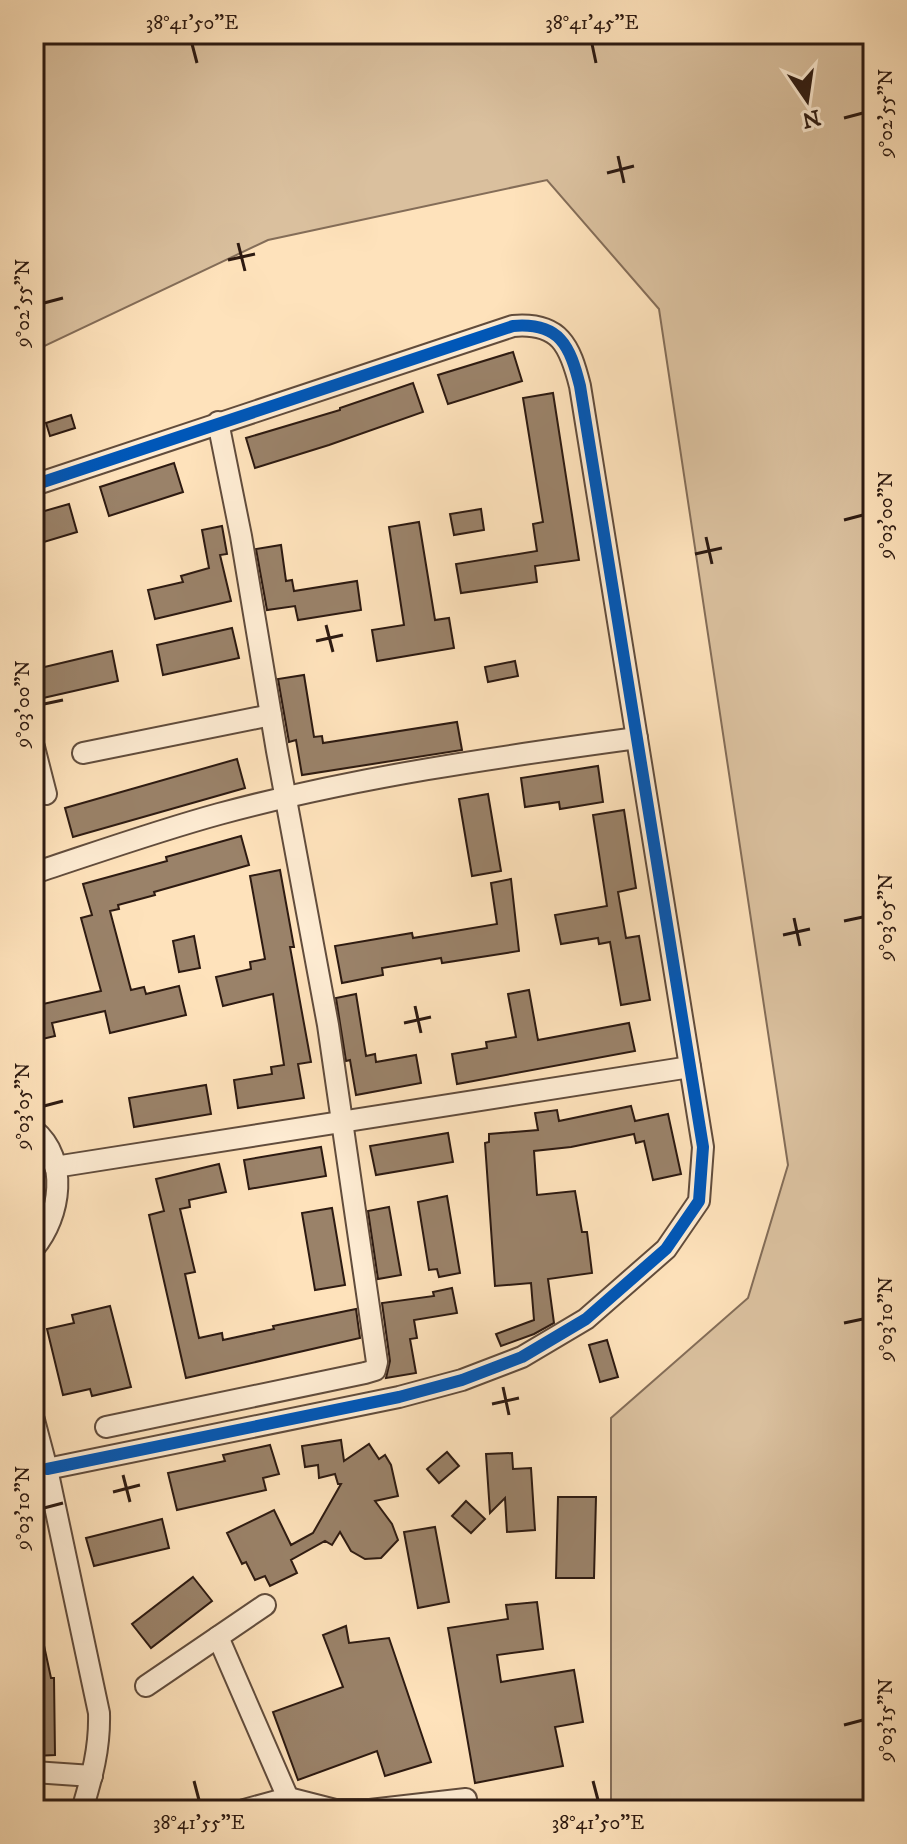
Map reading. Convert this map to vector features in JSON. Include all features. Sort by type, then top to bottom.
[{"type":"street","points":[[34,485],[513,326],[535,325],[561,338],[572,355],[580,386],[703,1147],[699,1201],[666,1249],[586,1319],[522,1357],[462,1380],[399,1397],[47,1469]]},
{"type":"street","points":[[106,1427],[375,1370],[377,1362],[343,1120],[241,536],[218,422]]},
{"type":"street","points":[[83,753],[271,715]]},
{"type":"street","points":[[34,873],[219,814],[506,755],[637,738]]},
{"type":"street","points":[[34,747],[46,794]]},
{"type":"street","points":[[55,1167],[690,1067]]},
{"type":"street","points":[[34,1130],[40,1134],[54,1158],[59,1197],[46,1234],[34,1248]]},
{"type":"street","points":[[163,1416],[170,1444]]},
{"type":"street","points":[[36,1433],[47,1469],[99,1713],[100,1736],[82,1810]]},
{"type":"street","points":[[146,1686],[265,1605]]},
{"type":"street","points":[[218,1637],[288,1798]]},
{"type":"street","points":[[34,1772],[92,1776]]},
{"type":"street","points":[[244,1810],[288,1798],[335,1810],[370,1810],[466,1799]]},
{"type":"shaded area","points":[[34,34],[873,34],[873,1810],[611,1810],[611,1418],[748,1298],[788,1165],[659,309],[547,180],[268,240],[34,351]]},
{"type":"building","points":[[513,352],[522,381],[448,404],[438,375]]},
{"type":"building","points":[[413,383],[423,412],[255,468],[246,438],[340,410]]},
{"type":"building","points":[[553,393],[579,560],[535,566],[537,582],[461,593],[456,564],[537,551],[533,524],[543,522],[523,398]]},
{"type":"building","points":[[71,415],[75,428],[50,436],[46,423]]},
{"type":"building","points":[[174,463],[183,492],[109,516],[100,487]]},
{"type":"building","points":[[69,504],[77,532],[34,545],[34,514]]},
{"type":"building","points":[[481,509],[484,530],[454,535],[450,514]]},
{"type":"building","points":[[419,522],[435,620],[449,618],[454,648],[377,661],[372,630],[404,625],[389,527]]},
{"type":"building","points":[[222,526],[227,554],[220,555],[231,601],[155,619],[148,590],[183,582],[181,576],[209,568],[202,530]]},
{"type":"building","points":[[281,545],[286,581],[292,580],[294,591],[357,581],[361,610],[298,620],[295,606],[267,610],[256,549]]},
{"type":"building","points":[[232,628],[239,658],[163,675],[157,645]]},
{"type":"building","points":[[112,651],[118,681],[43,698],[36,669]]},
{"type":"building","points":[[515,661],[518,676],[488,682],[485,667]]},
{"type":"building","points":[[304,675],[314,737],[322,736],[323,743],[457,722],[462,750],[302,775],[296,740],[289,742],[278,679]]},
{"type":"building","points":[[237,759],[245,788],[73,837],[65,808]]},
{"type":"building","points":[[598,766],[603,802],[560,809],[559,802],[525,807],[521,778]]},
{"type":"building","points":[[488,794],[501,871],[472,876],[459,799]]},
{"type":"building","points":[[624,810],[636,888],[618,892],[626,938],[639,936],[650,1000],[621,1005],[610,942],[599,944],[598,938],[561,944],[555,915],[607,906],[593,815]]},
{"type":"building","points":[[241,836],[249,865],[154,892],[155,895],[118,905],[119,909],[110,911],[131,990],[144,987],[146,994],[179,986],[186,1015],[110,1033],[105,1011],[52,1023],[55,1036],[34,1041],[34,1006],[101,991],[81,918],[92,915],[83,884],[167,861],[166,857]]},
{"type":"building","points":[[280,870],[294,947],[290,947],[311,1062],[298,1064],[304,1098],[238,1108],[234,1080],[272,1074],[271,1067],[284,1065],[273,994],[223,1006],[216,977],[251,969],[250,962],[265,959],[250,876]]},
{"type":"building","points":[[511,879],[519,951],[442,963],[441,958],[382,968],[383,975],[342,983],[335,946],[412,933],[413,938],[497,924],[491,883]]},
{"type":"building","points":[[194,936],[200,968],[179,972],[173,941]]},
{"type":"building","points":[[529,990],[538,1040],[629,1023],[635,1051],[457,1084],[452,1054],[487,1048],[486,1042],[516,1037],[508,994]]},
{"type":"building","points":[[356,994],[366,1056],[375,1054],[376,1062],[416,1055],[421,1083],[356,1095],[350,1060],[346,1061],[336,998]]},
{"type":"building","points":[[206,1085],[211,1114],[134,1127],[129,1098]]},
{"type":"building","points":[[631,1106],[635,1121],[668,1114],[681,1174],[653,1180],[644,1141],[636,1143],[634,1134],[534,1151],[537,1195],[575,1191],[582,1232],[587,1232],[592,1273],[548,1279],[554,1323],[501,1346],[496,1334],[534,1320],[531,1283],[495,1286],[485,1143],[489,1142],[489,1134],[538,1130],[535,1113],[557,1110],[559,1121]]},
{"type":"building","points":[[448,1133],[453,1162],[376,1175],[370,1146]]},
{"type":"building","points":[[321,1147],[326,1176],[249,1189],[244,1160]]},
{"type":"building","points":[[219,1164],[226,1192],[189,1200],[190,1207],[180,1209],[195,1272],[185,1274],[199,1338],[222,1333],[223,1340],[356,1309],[360,1338],[186,1378],[149,1215],[164,1211],[156,1179]]},
{"type":"building","points":[[447,1196],[460,1273],[439,1277],[437,1269],[429,1270],[418,1202]]},
{"type":"building","points":[[389,1207],[401,1275],[378,1279],[368,1211]]},
{"type":"building","points":[[332,1208],[345,1285],[315,1290],[302,1213]]},
{"type":"building","points":[[452,1288],[457,1313],[414,1320],[417,1338],[410,1339],[416,1373],[386,1378],[390,1361],[382,1303],[434,1296],[433,1292]]},
{"type":"building","points":[[110,1306],[131,1387],[92,1396],[90,1389],[63,1395],[47,1329],[74,1323],[72,1315]]},
{"type":"building","points":[[607,1340],[618,1377],[600,1382],[589,1345]]},
{"type":"building","points":[[341,1440],[344,1461],[369,1444],[379,1459],[385,1455],[391,1465],[398,1496],[375,1501],[392,1524],[398,1540],[381,1558],[365,1559],[351,1551],[340,1532],[332,1545],[325,1541],[291,1560],[297,1573],[270,1586],[265,1576],[255,1580],[246,1562],[242,1564],[227,1533],[274,1510],[291,1545],[313,1533],[341,1484],[338,1484],[335,1474],[319,1478],[318,1465],[305,1467],[302,1446]]},
{"type":"building","points":[[270,1445],[279,1474],[263,1478],[266,1490],[177,1510],[168,1473],[225,1461],[223,1455]]},
{"type":"building","points":[[447,1452],[459,1466],[439,1483],[427,1469]]},
{"type":"building","points":[[512,1453],[513,1469],[531,1468],[535,1530],[507,1532],[505,1498],[490,1513],[486,1454]]},
{"type":"building","points":[[558,1497],[596,1497],[594,1578],[556,1578]]},
{"type":"building","points":[[466,1501],[485,1519],[471,1533],[452,1516]]},
{"type":"building","points":[[162,1519],[169,1548],[94,1566],[86,1538]]},
{"type":"building","points":[[435,1527],[449,1602],[418,1608],[404,1532]]},
{"type":"building","points":[[193,1577],[212,1601],[151,1648],[132,1624]]},
{"type":"building","points":[[537,1602],[543,1649],[497,1655],[501,1682],[574,1670],[583,1722],[555,1727],[563,1766],[475,1783],[448,1628],[508,1619],[506,1605]]},
{"type":"building","points":[[346,1626],[349,1643],[389,1638],[431,1762],[385,1776],[377,1751],[298,1780],[273,1712],[343,1687],[323,1635]]},
{"type":"building","points":[[34,1627],[40,1627],[51,1678],[54,1678],[55,1755],[34,1756]]},
{"type":"cycle path","points":[[34,485],[513,326],[542,328],[560,340],[572,359],[580,386],[703,1147],[699,1201],[666,1249],[586,1319],[522,1357],[462,1380],[399,1397],[47,1469]]}]
